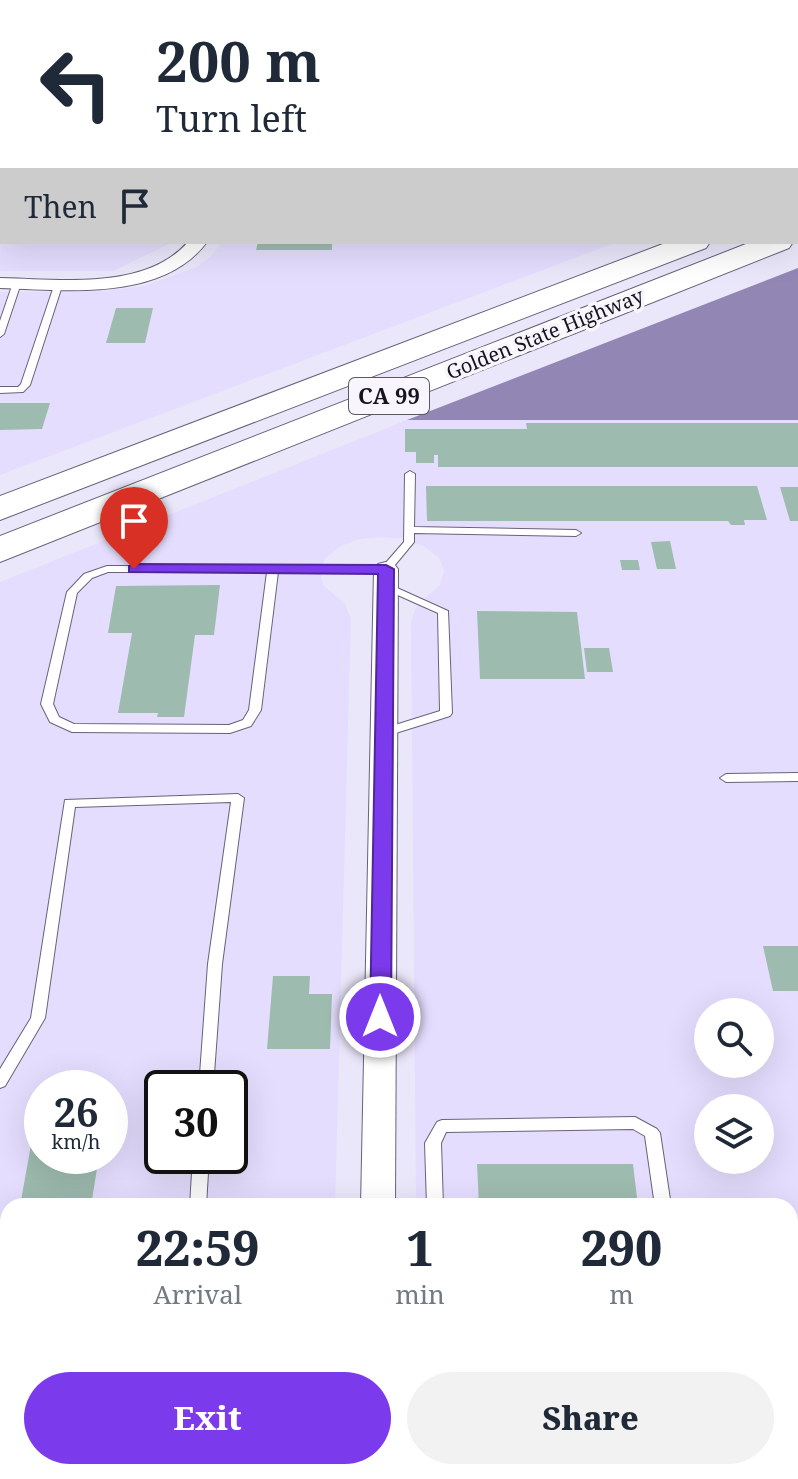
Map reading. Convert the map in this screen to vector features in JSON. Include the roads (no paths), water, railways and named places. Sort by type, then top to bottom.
[{"type":"highway","name":"Golden State Highway","points":[[0,509],[690,244]]},
{"type":"highway","name":"Golden State Highway","points":[[0,550],[773,244]]},
{"type":"street","points":[[10,288],[118,281],[163,269],[185,257],[196,244]]},
{"type":"street","points":[[378,1198],[386,578]]},
{"type":"lane","points":[[0,390],[20,390],[25,385],[59,283]]},
{"type":"lane","points":[[0,299],[10,288]]},
{"type":"lane","points":[[0,334],[10,288]]},
{"type":"lane","points":[[386,578],[409,542],[410,474]]},
{"type":"lane","points":[[409,530],[576,533]]},
{"type":"lane","points":[[273,569],[255,710],[247,723],[230,729],[72,728],[54,719],[47,704],[72,592],[88,576],[107,569],[273,569],[386,578],[443,611],[446,713],[383,733]]},
{"type":"lane","points":[[726,778],[798,777]]},
{"type":"lane","points":[[0,1082],[38,1018],[69,803],[238,798],[215,964],[207,1070]]},
{"type":"lane","points":[[435,1198],[433,1143],[442,1126],[635,1123],[652,1133],[662,1198]]},
{"type":"lane","points":[[198,1198],[200,1174]]}]
